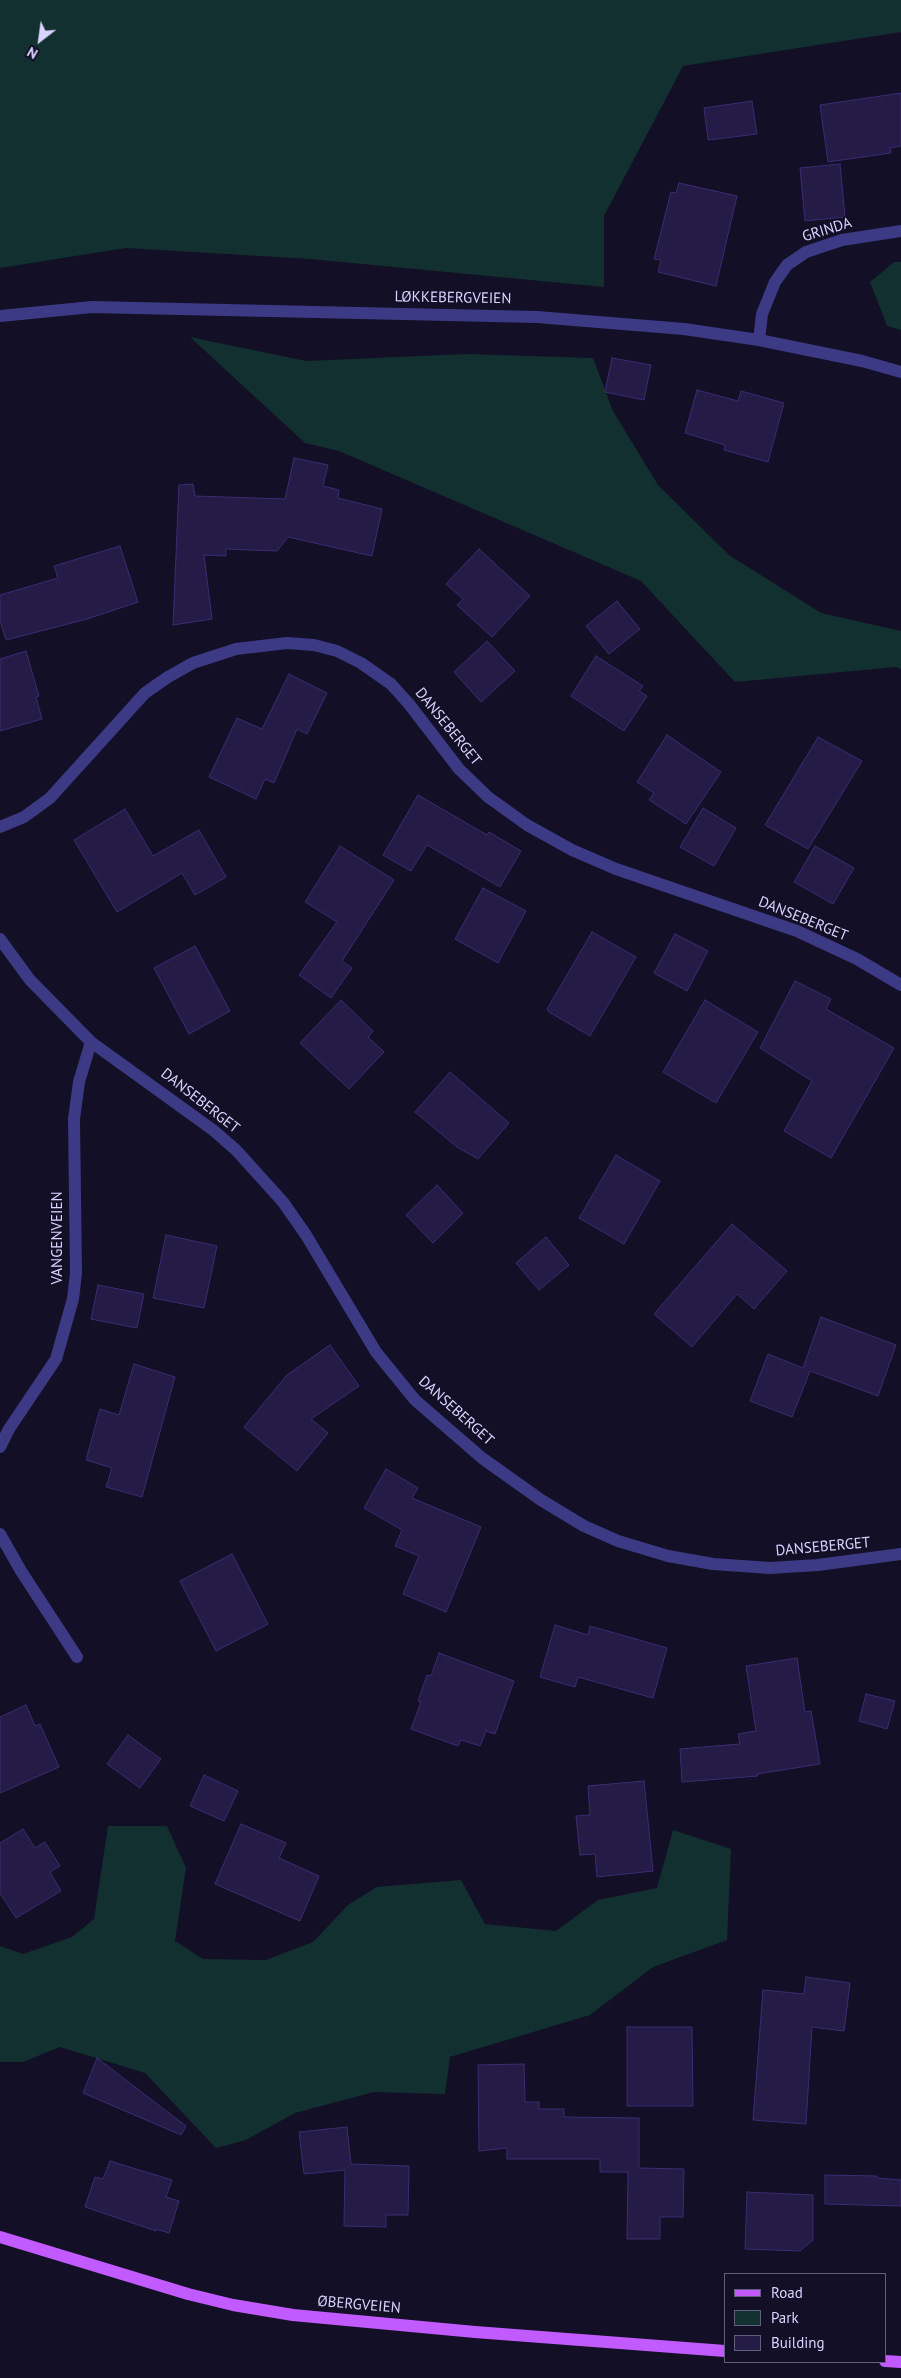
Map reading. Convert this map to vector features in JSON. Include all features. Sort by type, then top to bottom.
[{"type":"main road","name":"ØBERGVEIEN","points":[[0,2237],[188,2294],[233,2305],[293,2315],[476,2332],[724,2351]]},
{"type":"main road","points":[[886,2362],[901,2362]]},
{"type":"street","name":"GRINDA","points":[[758,340],[762,314],[775,282],[787,265],[806,252],[842,240],[901,231]]},
{"type":"street","name":"LØKKEBERGVEIEN","points":[[0,316],[92,307],[536,317],[684,328],[758,340],[862,361],[901,372]]},
{"type":"street","name":"DANSEBERGET","points":[[0,827],[24,817],[50,798],[145,693],[168,677],[193,663],[236,649],[287,643],[314,645],[337,651],[361,663],[391,684],[409,704],[459,769],[488,797],[527,825],[572,850],[616,869],[797,931],[857,959],[901,985]]},
{"type":"street","points":[[0,939],[30,980],[91,1042]]},
{"type":"street","name":"DANSEBERGET","points":[[91,1042],[213,1130],[236,1150],[283,1202],[306,1235],[376,1352],[415,1400],[482,1458],[541,1500],[584,1526],[618,1541],[668,1556],[713,1564],[770,1568],[818,1566],[901,1554]]},
{"type":"street","name":"VANGENVEIEN","points":[[0,1447],[9,1429],[56,1359],[73,1298],[76,1273],[74,1119],[79,1082],[91,1042]]},
{"type":"street","points":[[0,1534],[20,1571],[77,1657]]},
{"type":"green space","points":[[0,0],[901,0],[901,32],[683,66],[604,216],[604,287],[310,259],[126,248],[0,268]]},
{"type":"green space","points":[[894,262],[901,262],[901,330],[887,326],[870,282]]},
{"type":"green space","points":[[190,337],[306,361],[466,354],[593,358],[613,411],[658,485],[729,555],[821,613],[901,631],[901,669],[896,667],[735,682],[641,581],[339,451],[305,443]]},
{"type":"green space","points":[[108,1826],[167,1826],[186,1868],[175,1941],[203,1959],[266,1960],[313,1942],[348,1905],[377,1887],[461,1880],[485,1924],[556,1931],[598,1900],[657,1888],[673,1830],[731,1849],[727,1940],[653,1967],[590,2015],[450,2057],[445,2094],[374,2092],[295,2113],[246,2140],[216,2148],[145,2073],[60,2047],[23,2062],[0,2062],[0,1946],[23,1954],[72,1937],[94,1919]]},
{"type":"building","points":[[901,93],[901,146],[890,148],[891,153],[828,162],[820,105]]},
{"type":"building","points":[[752,101],[757,134],[708,140],[704,108]]},
{"type":"building","points":[[840,164],[845,217],[805,221],[800,168]]},
{"type":"building","points":[[679,183],[737,196],[716,286],[658,272],[661,260],[654,259],[671,192],[676,193]]},
{"type":"building","points":[[612,358],[651,365],[644,400],[605,392]]},
{"type":"building","points":[[697,390],[738,401],[741,391],[784,403],[768,462],[724,450],[725,445],[685,433]]},
{"type":"building","points":[[294,458],[328,465],[323,486],[339,490],[338,498],[382,509],[372,556],[288,537],[277,551],[226,549],[226,556],[204,555],[212,619],[173,625],[179,485],[193,484],[195,496],[285,499]]},
{"type":"building","points":[[120,546],[138,602],[87,619],[6,640],[0,621],[0,595],[58,578],[54,566]]},
{"type":"building","points":[[479,549],[530,596],[492,637],[457,605],[463,599],[446,584]]},
{"type":"building","points":[[617,601],[640,629],[609,654],[586,626]]},
{"type":"building","points":[[487,641],[515,671],[481,702],[454,672]]},
{"type":"building","points":[[26,651],[39,696],[36,697],[42,719],[0,731],[0,659]]},
{"type":"building","points":[[596,656],[643,686],[639,691],[647,696],[624,731],[571,696]]},
{"type":"building","points":[[289,674],[327,693],[307,734],[297,729],[274,783],[265,779],[256,799],[209,777],[237,718],[262,729]]},
{"type":"building","points":[[667,735],[721,772],[686,824],[649,800],[654,793],[637,782]]},
{"type":"building","points":[[818,737],[862,761],[808,849],[765,825]]},
{"type":"building","points":[[418,795],[487,835],[489,832],[521,851],[500,887],[427,845],[411,871],[383,855]]},
{"type":"building","points":[[703,808],[736,828],[714,866],[680,847]]},
{"type":"building","points":[[125,809],[153,856],[199,830],[226,877],[195,895],[182,873],[117,912],[74,840]]},
{"type":"building","points":[[340,846],[394,880],[342,961],[352,968],[331,998],[299,975],[337,922],[305,902]]},
{"type":"building","points":[[815,846],[854,868],[833,904],[794,882]]},
{"type":"building","points":[[483,888],[526,911],[498,963],[455,939]]},
{"type":"building","points":[[592,932],[636,957],[590,1036],[547,1009]]},
{"type":"building","points":[[675,934],[708,951],[687,991],[654,973]]},
{"type":"building","points":[[195,946],[230,1011],[189,1034],[154,968]]},
{"type":"building","points":[[795,981],[831,999],[826,1009],[894,1048],[831,1158],[784,1131],[812,1081],[760,1048]]},
{"type":"building","points":[[341,1000],[373,1031],[368,1037],[384,1052],[349,1089],[300,1043]]},
{"type":"building","points":[[705,1000],[758,1032],[716,1103],[663,1072]]},
{"type":"building","points":[[450,1072],[509,1123],[478,1159],[457,1147],[415,1112]]},
{"type":"building","points":[[616,1155],[660,1181],[624,1244],[579,1218]]},
{"type":"building","points":[[437,1185],[463,1213],[433,1243],[406,1215]]},
{"type":"building","points":[[732,1224],[787,1271],[754,1309],[737,1294],[692,1347],[654,1314]]},
{"type":"building","points":[[166,1235],[217,1246],[204,1308],[153,1298]]},
{"type":"building","points":[[546,1237],[569,1265],[539,1290],[516,1263]]},
{"type":"building","points":[[98,1285],[144,1294],[137,1328],[91,1319]]},
{"type":"building","points":[[821,1317],[896,1345],[878,1396],[810,1371],[792,1417],[750,1401],[768,1354],[803,1368]]},
{"type":"building","points":[[330,1345],[359,1386],[311,1419],[328,1433],[297,1471],[244,1427],[287,1375]]},
{"type":"building","points":[[134,1364],[175,1377],[142,1497],[106,1487],[112,1468],[86,1460],[100,1409],[119,1415]]},
{"type":"building","points":[[386,1469],[418,1488],[412,1498],[481,1527],[446,1612],[403,1594],[419,1556],[395,1546],[402,1530],[364,1508]]},
{"type":"building","points":[[232,1554],[268,1624],[216,1651],[180,1581]]},
{"type":"building","points":[[555,1625],[588,1635],[590,1626],[667,1648],[653,1698],[578,1677],[575,1687],[540,1677]]},
{"type":"building","points":[[439,1653],[514,1681],[495,1734],[486,1731],[480,1746],[461,1740],[458,1746],[411,1729],[421,1702],[418,1701],[427,1675],[431,1676]]},
{"type":"building","points":[[797,1658],[805,1712],[811,1711],[820,1764],[757,1774],[758,1776],[682,1782],[680,1749],[740,1744],[738,1734],[756,1731],[746,1666]]},
{"type":"building","points":[[866,1694],[895,1701],[887,1729],[859,1721]]},
{"type":"building","points":[[26,1705],[35,1726],[40,1724],[59,1767],[0,1793],[0,1717]]},
{"type":"building","points":[[128,1735],[161,1759],[140,1788],[107,1764]]},
{"type":"building","points":[[204,1775],[238,1791],[224,1821],[190,1806]]},
{"type":"building","points":[[644,1781],[653,1871],[597,1877],[595,1854],[580,1855],[576,1816],[590,1815],[588,1786]]},
{"type":"building","points":[[241,1824],[286,1843],[279,1858],[319,1876],[300,1921],[215,1884]]},
{"type":"building","points":[[23,1829],[35,1848],[45,1842],[60,1866],[50,1872],[61,1891],[16,1918],[0,1893],[0,1843]]},
{"type":"building","points":[[806,1977],[850,1983],[844,2031],[812,2027],[806,2124],[753,2120],[763,1990],[804,1994]]},
{"type":"building","points":[[627,2027],[692,2027],[693,2106],[627,2106]]},
{"type":"building","points":[[97,2058],[186,2126],[181,2135],[83,2093]]},
{"type":"building","points":[[524,2064],[525,2102],[539,2102],[539,2109],[564,2109],[564,2117],[639,2118],[639,2168],[684,2169],[683,2217],[660,2217],[660,2239],[627,2239],[628,2172],[600,2172],[600,2159],[507,2159],[507,2148],[479,2151],[478,2065]]},
{"type":"building","points":[[347,2127],[351,2164],[409,2166],[408,2215],[386,2215],[386,2227],[344,2226],[345,2170],[304,2174],[299,2132]]},
{"type":"building","points":[[110,2161],[172,2180],[166,2197],[179,2201],[169,2233],[156,2229],[156,2231],[85,2207],[95,2177],[103,2179]]},
{"type":"building","points":[[825,2175],[877,2176],[877,2178],[901,2180],[901,2206],[825,2204]]},
{"type":"building","points":[[747,2192],[813,2195],[813,2240],[800,2251],[745,2249]]}]
